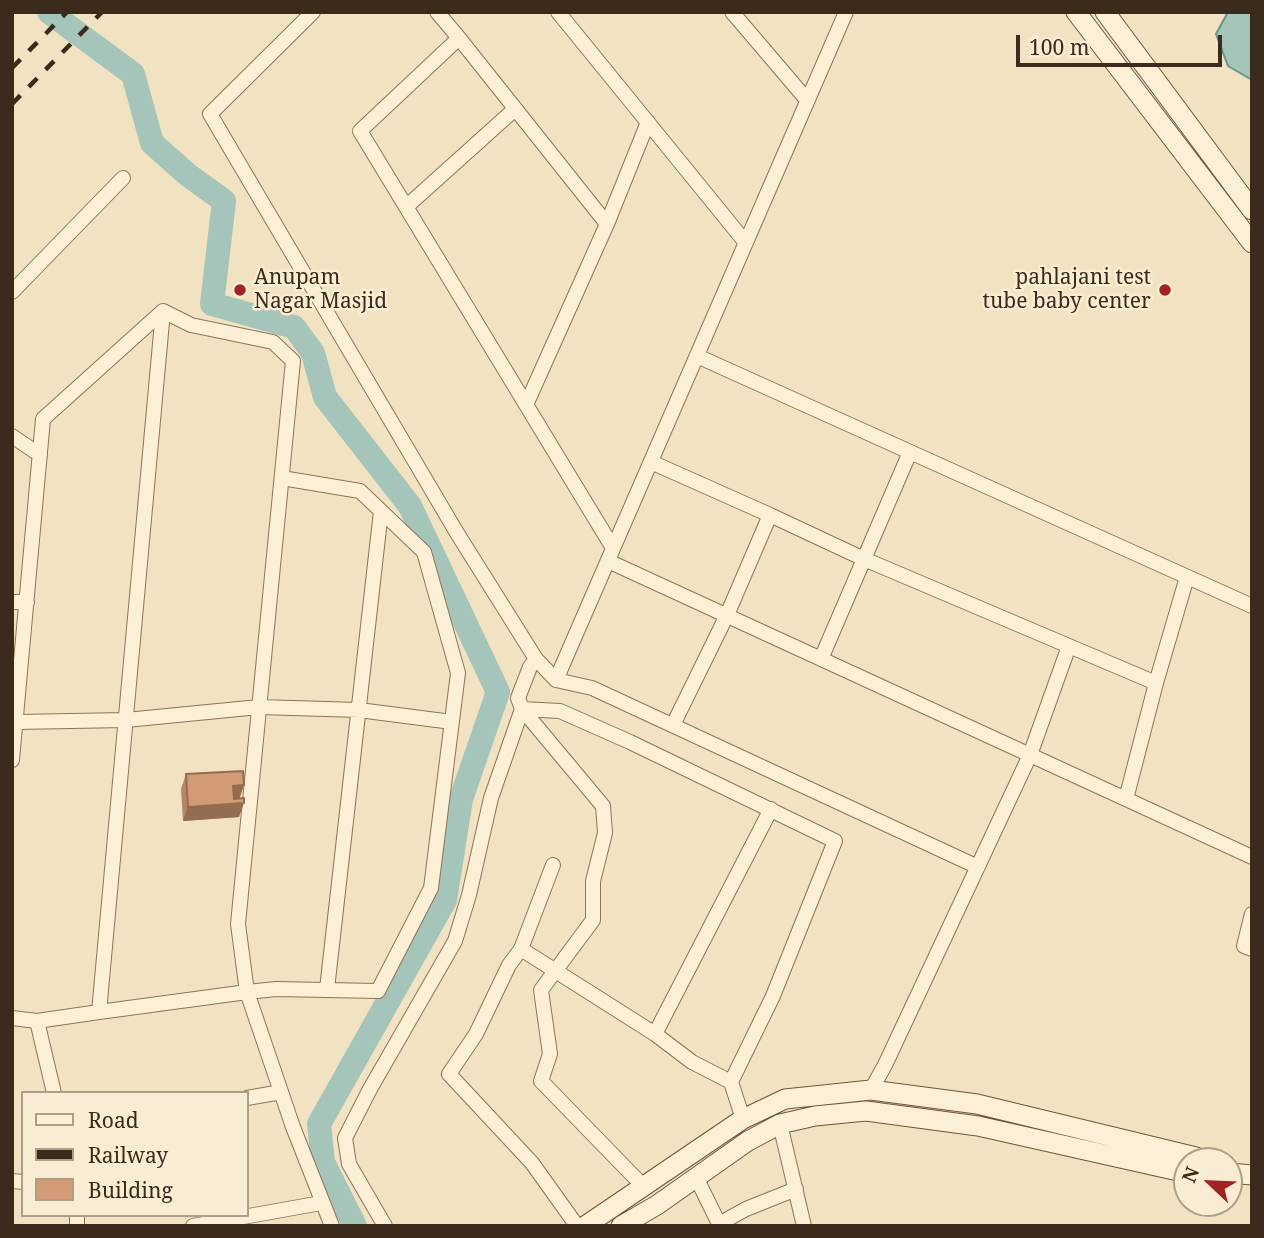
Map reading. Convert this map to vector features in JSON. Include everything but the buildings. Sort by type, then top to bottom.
[{"type":"street","points":[[313,12],[210,114],[457,533],[536,659],[556,680],[592,688],[978,867]]},
{"type":"street","points":[[437,12],[607,224]]},
{"type":"street","points":[[558,12],[746,243]]},
{"type":"street","points":[[732,12],[807,100]]},
{"type":"street","points":[[1076,12],[1252,243]]},
{"type":"street","points":[[1105,12],[1252,210]]},
{"type":"street","points":[[556,680],[845,13]]},
{"type":"street","points":[[459,38],[360,131],[526,405],[610,554],[727,615],[1252,857]]},
{"type":"street","points":[[406,207],[515,108]]},
{"type":"street","points":[[526,405],[607,224],[648,122]]},
{"type":"street","points":[[12,292],[123,178]]},
{"type":"street","points":[[12,760],[16,722],[19,602],[43,419],[163,311]]},
{"type":"street","points":[[163,311],[191,326],[273,342],[293,361],[238,924],[247,992],[321,1203],[332,1226]]},
{"type":"street","points":[[99,1012],[163,311]]},
{"type":"street","points":[[697,356],[1252,606]]},
{"type":"street","points":[[12,436],[40,455]]},
{"type":"street","points":[[821,659],[910,452]]},
{"type":"street","points":[[651,462],[864,559],[1156,683]]},
{"type":"street","points":[[12,1018],[37,1021],[276,989],[378,991],[431,888],[458,673],[425,552],[360,491],[282,478]]},
{"type":"street","points":[[327,989],[381,511]]},
{"type":"street","points":[[673,725],[727,615],[770,515]]},
{"type":"street","points":[[1126,799],[1187,577]]},
{"type":"street","points":[[866,1111],[871,1090],[1030,755],[1069,646]]},
{"type":"street","points":[[536,659],[518,698],[522,709],[603,806],[605,833],[593,881],[593,920],[541,990],[550,1054],[541,1082],[645,1186]]},
{"type":"street","points":[[16,722],[126,720],[259,707],[359,710],[452,722]]},
{"type":"street","points":[[522,709],[560,711],[835,841],[773,996],[731,1082],[743,1119]]},
{"type":"street","points":[[385,1226],[349,1164],[345,1138],[455,941],[469,895],[491,798],[522,709]]},
{"type":"street","points":[[655,1034],[771,809]]},
{"type":"street","points":[[553,865],[521,948],[509,965],[476,1034],[449,1074],[532,1163],[577,1226]]},
{"type":"street","points":[[1252,914],[1244,946],[1252,949]]},
{"type":"street","points":[[521,948],[655,1034],[692,1062],[731,1082]]},
{"type":"street","points":[[37,1021],[54,1091]]},
{"type":"street","points":[[584,1226],[743,1119],[785,1099],[871,1090],[977,1104],[1173,1152]]},
{"type":"street","points":[[248,1098],[281,1092]]},
{"type":"street","points":[[621,1226],[657,1205],[748,1140],[780,1124],[815,1116],[866,1111],[978,1126],[1173,1170]]},
{"type":"street","points":[[780,1124],[804,1226]]},
{"type":"street","points":[[696,1177],[720,1225],[746,1209],[796,1189]]},
{"type":"street","points":[[248,1216],[321,1203]]},
{"type":"street","points":[[193,1226],[243,1217]]},
{"type":"water","points":[[1228,12],[1252,12],[1252,80],[1228,66],[1216,34]]},
{"type":"waterway","points":[[49,12],[133,74],[152,143],[188,175],[224,201],[212,304],[294,327],[313,353],[325,397],[410,506],[498,692],[461,799],[445,900],[319,1124],[323,1162],[355,1226]]},
{"type":"railway","points":[[12,68],[67,12]]},
{"type":"railway","points":[[12,104],[102,12]]},
{"type":"place","name":"Anupam Nagar Masjid","points":[[240,290]]},
{"type":"place","name":"pahlajani test tube baby center","points":[[1165,290]]}]
